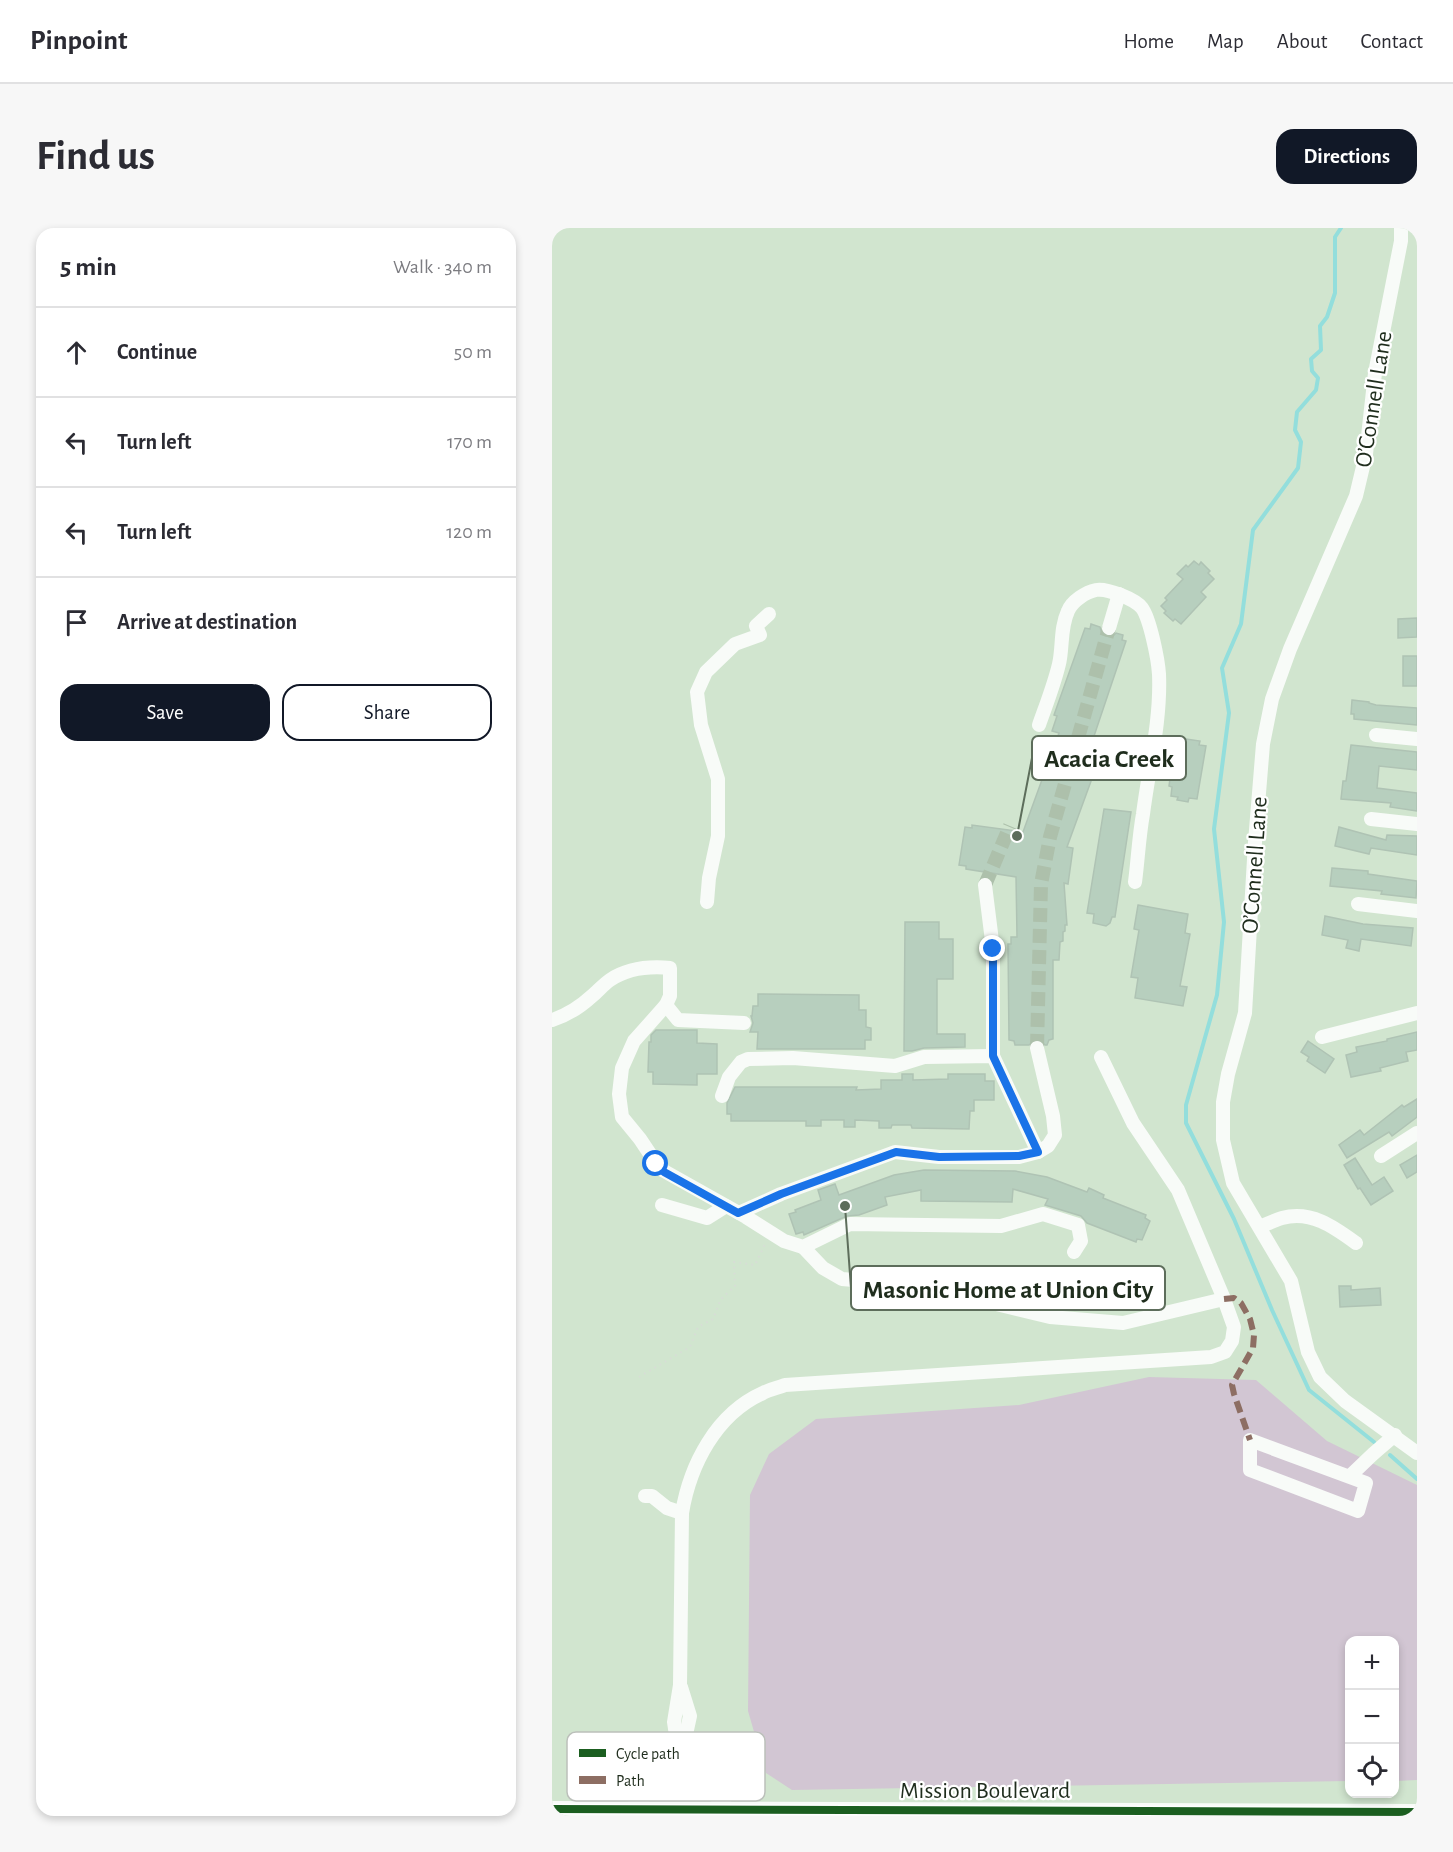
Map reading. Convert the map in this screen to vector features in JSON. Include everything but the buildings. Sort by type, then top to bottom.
[{"type":"main road","name":"Mission Boulevard","points":[[552,1809],[626,1813],[729,1809],[1417,1812]]},
{"type":"street","name":"O’Connell Lane","points":[[1401,228],[1401,241],[1375,373],[1366,454],[1356,496],[1290,649],[1272,699],[1263,744],[1245,1013],[1228,1074],[1223,1102],[1223,1140],[1233,1183],[1291,1281],[1308,1352],[1320,1377],[1345,1401],[1417,1453]]},
{"type":"street","points":[[1039,725],[1060,663],[1063,627],[1068,609],[1081,597],[1098,589],[1119,594],[1136,602],[1143,609],[1152,634],[1159,672],[1152,762],[1135,882]]},
{"type":"street","points":[[1109,628],[1119,594]]},
{"type":"street","points":[[707,902],[709,878],[718,836],[718,779],[701,725],[697,692],[706,672],[735,644],[760,635],[756,626],[770,614]]},
{"type":"street","points":[[1376,735],[1417,739]]},
{"type":"street","points":[[1371,819],[1417,824]]},
{"type":"street","points":[[985,885],[993,949],[993,1056],[1038,1152]]},
{"type":"street","points":[[1358,904],[1417,911]]},
{"type":"street","points":[[552,1020],[565,1016],[584,1003],[610,980],[637,968],[670,968],[670,996],[666,1005],[634,1041],[622,1068],[619,1094],[622,1117],[664,1172],[732,1209],[784,1241],[803,1247],[824,1268],[842,1279],[923,1286],[1050,1317],[1123,1323],[1224,1299]]},
{"type":"street","points":[[666,1005],[678,1020],[744,1023]]},
{"type":"street","points":[[1322,1037],[1417,1013]]},
{"type":"street","points":[[662,1205],[707,1218],[896,1152],[939,1157],[1019,1156],[1038,1152],[1048,1146],[1055,1135],[1053,1116],[1037,1048]]},
{"type":"street","points":[[722,1096],[729,1077],[741,1062],[748,1059],[793,1058],[896,1066],[924,1057],[993,1056]]},
{"type":"street","points":[[687,1732],[690,1716],[680,1685],[682,1513],[686,1488],[708,1443],[723,1421],[744,1403],[763,1392],[785,1385],[1211,1357],[1225,1352],[1232,1341],[1234,1327],[1224,1299],[1178,1190],[1133,1123],[1101,1057]]},
{"type":"street","points":[[1381,1156],[1417,1133]]},
{"type":"street","points":[[803,1247],[850,1224],[1001,1226],[1043,1214],[1078,1224],[1081,1241],[1074,1252]]},
{"type":"street","points":[[1260,1227],[1283,1218],[1303,1215],[1331,1224],[1356,1242]]},
{"type":"street","points":[[1350,1476],[1373,1454],[1400,1439]]},
{"type":"street","points":[[1250,1440],[1350,1476],[1366,1482],[1358,1511],[1250,1470],[1250,1440]]},
{"type":"street","points":[[645,1496],[652,1496],[668,1508],[682,1513]]},
{"type":"street","points":[[626,1813],[640,1801]]},
{"type":"street","points":[[721,1801],[729,1809]]},
{"type":"path","points":[[639,1377],[690,1347],[699,1327],[713,1319],[721,1299],[735,1286],[734,1262],[755,1265],[771,1232]]},
{"type":"shaded area","points":[[1149,1377],[1256,1380],[1327,1441],[1417,1485],[1417,1780],[1399,1781],[1399,1636],[1345,1636],[1345,1781],[792,1790],[766,1773],[765,1732],[754,1732],[748,1711],[750,1495],[769,1454],[816,1419],[1019,1405]]},
{"type":"waterway","points":[[1341,228],[1335,237],[1335,293],[1327,317],[1320,326],[1321,350],[1311,359],[1312,371],[1318,378],[1316,390],[1297,412],[1295,430],[1301,442],[1298,468],[1253,530],[1241,624],[1222,668],[1229,713],[1214,829],[1224,922],[1217,995],[1186,1105],[1186,1123],[1234,1219],[1309,1390],[1374,1442]]},
{"type":"waterway","points":[[1390,1455],[1417,1479]]},
{"type":"tunnel","points":[[1037,1048],[1041,884],[1050,837],[1109,628]]},
{"type":"tunnel","points":[[985,885],[1010,826]]},
{"type":"marked path","points":[[1224,1299],[1234,1298],[1241,1303],[1250,1319],[1254,1335],[1253,1348],[1232,1385],[1250,1440]]},
{"type":"cycle path","points":[[552,1809],[1417,1812]]},
{"type":"place","name":"Acacia Creek","points":[[1017,836]]},
{"type":"place","name":"Masonic Home at Union City","points":[[845,1206]]},
{"type":"route","points":[[656,1164],[664,1172],[738,1213],[781,1194],[896,1152],[939,1157],[1019,1156],[1038,1152],[993,1056],[993,949]]}]
